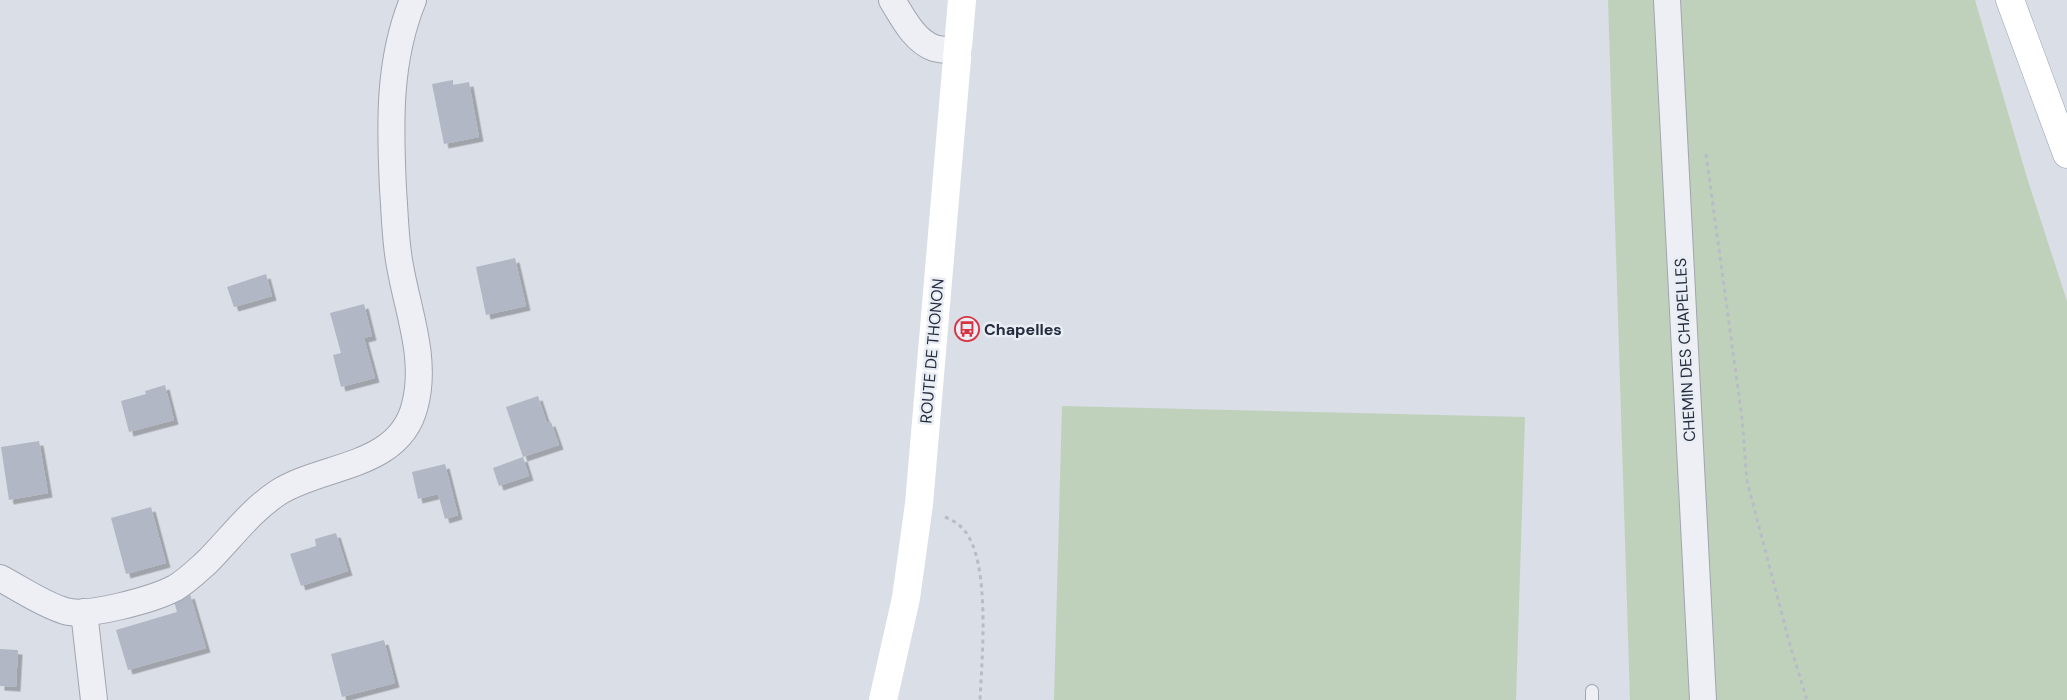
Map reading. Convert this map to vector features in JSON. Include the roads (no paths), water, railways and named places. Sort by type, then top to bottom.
[{"type":"main road","name":"ROUTE DE THONON","points":[[883,700],[906,598],[919,504],[962,0]]},
{"type":"main road","points":[[2010,0],[2067,154]]},
{"type":"street","points":[[0,578],[64,611],[84,612],[142,600],[177,587],[192,575],[258,509],[279,492],[346,467],[383,450],[396,439],[407,425],[414,409],[418,392],[419,361],[399,262],[390,132],[394,68],[401,37],[413,0]]},
{"type":"street","points":[[892,0],[906,21],[925,43],[934,48],[958,51]]},
{"type":"street","name":"CHEMIN DES CHAPELLES","points":[[1667,0],[1703,700]]},
{"type":"street","points":[[84,612],[94,700]]},
{"type":"place","name":"Chapelles","points":[[967,329]]}]
